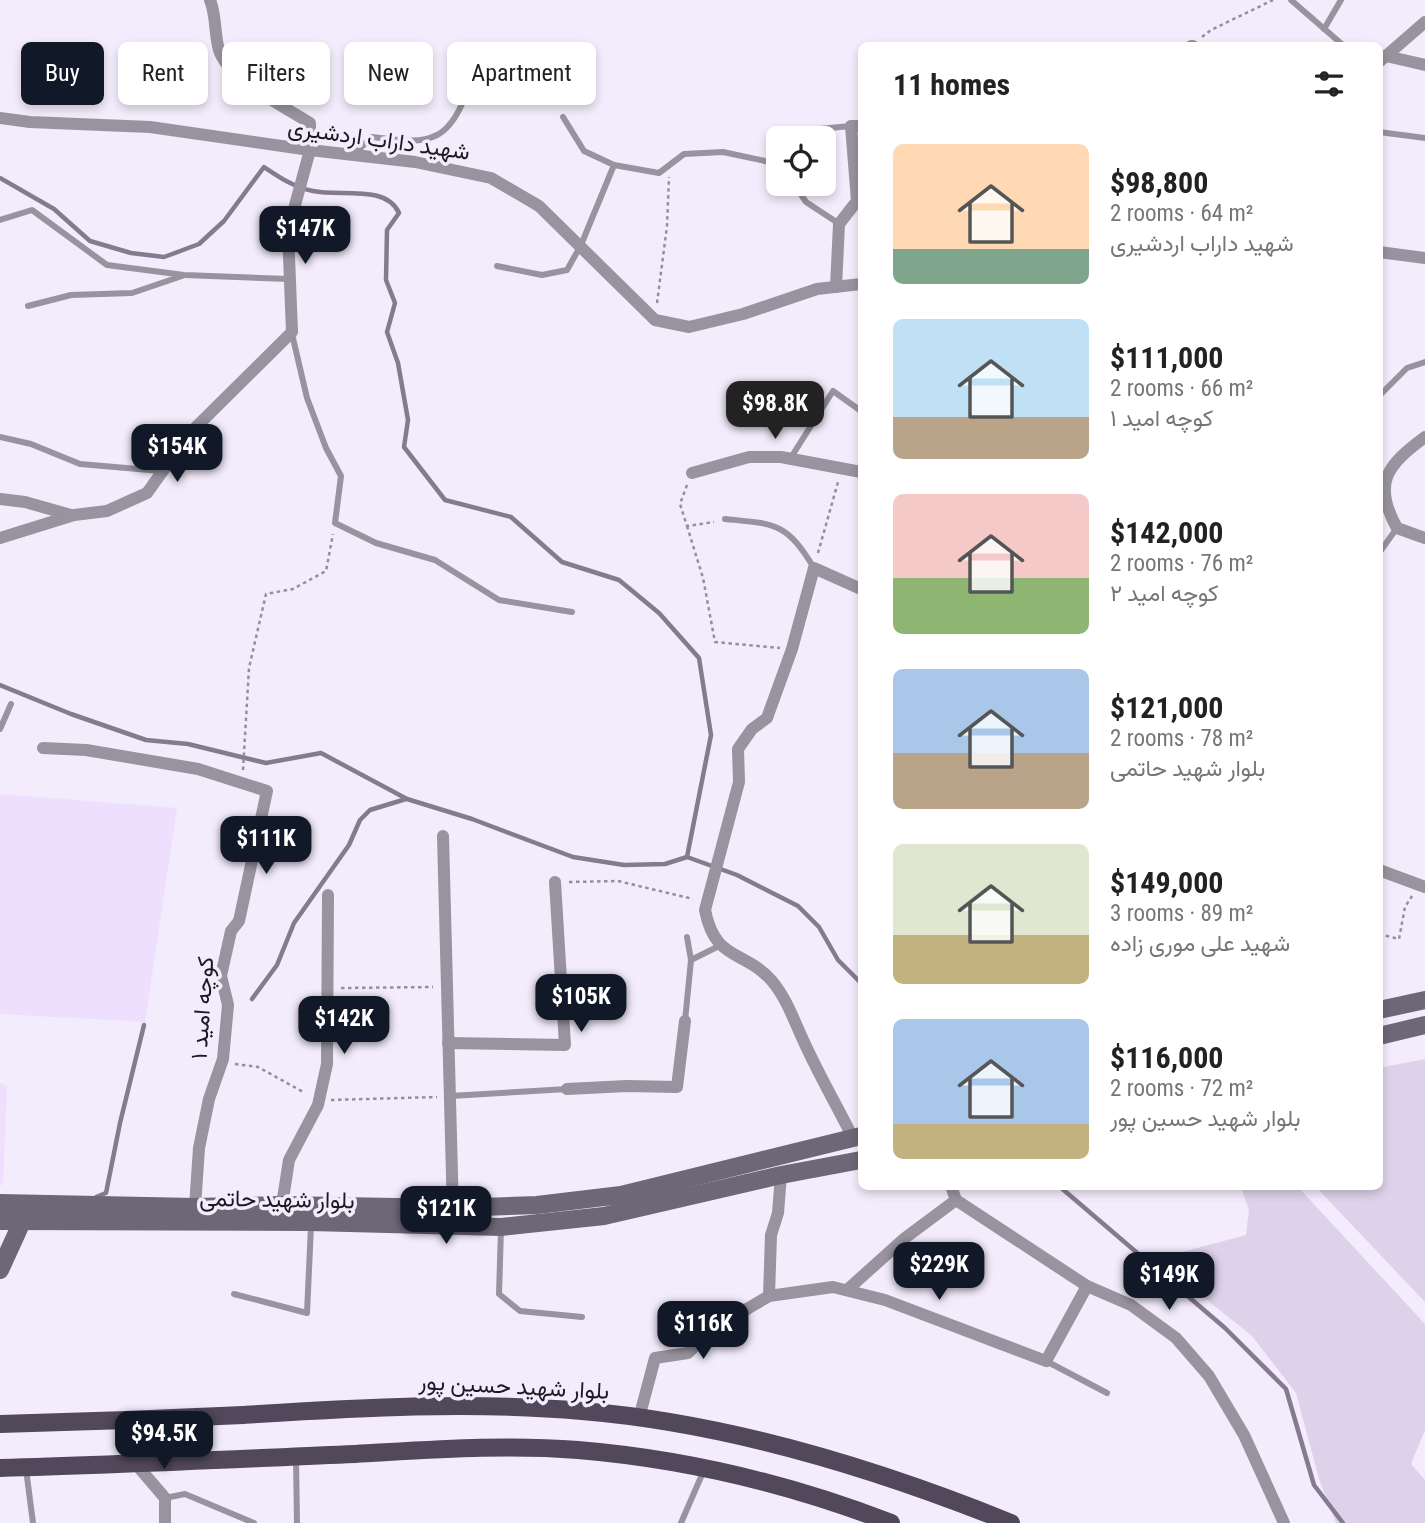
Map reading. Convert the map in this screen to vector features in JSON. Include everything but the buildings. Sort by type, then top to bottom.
[{"type":"main road","points":[[1383,1009],[1425,1000]]},
{"type":"main road","points":[[1383,1035],[1425,1025]]},
{"type":"main road","name":"بلوار شهید حاتمی","points":[[0,1203],[453,1208],[537,1205],[621,1195],[857,1137]]},
{"type":"main road","name":"بلوار شهید حاتمی","points":[[0,1221],[311,1222],[501,1227],[604,1216],[781,1175],[858,1161]]},
{"type":"main road","points":[[0,1270],[30,1203]]},
{"type":"main road","name":"بلوار شهيد حسین پور","points":[[0,1424],[127,1421],[422,1405],[571,1410],[639,1418],[754,1440],[845,1465],[1011,1523]]},
{"type":"main road","points":[[0,1468],[493,1449],[576,1450],[668,1460],[751,1477],[891,1523]]},
{"type":"street","points":[[0,538],[74,515],[107,511],[130,503],[147,493],[190,433],[292,332],[288,231],[310,150],[310,122],[240,78],[220,54],[216,14],[211,0]]},
{"type":"street","points":[[1383,55],[1425,22]]},
{"type":"street","points":[[1383,57],[1425,65]]},
{"type":"street","name":"شهید داراب اردشیری","points":[[0,118],[30,122],[150,127],[415,162],[491,178],[539,206],[655,320]]},
{"type":"street","points":[[856,126],[858,176]]},
{"type":"street","points":[[836,287],[839,224],[858,202]]},
{"type":"street","points":[[1383,253],[1425,258]]},
{"type":"street","points":[[655,320],[689,327],[743,314],[817,289],[858,284]]},
{"type":"street","points":[[1425,437],[1399,456],[1385,479],[1385,507],[1397,528],[1425,538]]},
{"type":"street","points":[[691,472],[749,457],[790,459],[858,472]]},
{"type":"street","points":[[0,499],[25,502],[74,515]]},
{"type":"street","points":[[857,1137],[804,1043],[792,1011],[771,979],[719,946],[709,928],[707,902],[716,860],[739,782],[738,749],[752,729],[767,718],[792,649],[814,568],[858,588]]},
{"type":"street","name":"کوچه امید ۱","points":[[43,748],[86,750],[198,769],[267,791],[239,920],[231,931],[221,976],[228,1005],[223,1059],[209,1099],[199,1148],[195,1207]]},
{"type":"street","points":[[443,836],[453,1227]]},
{"type":"street","points":[[1383,871],[1423,882]]},
{"type":"street","points":[[448,1043],[565,1045],[555,882]]},
{"type":"street","points":[[282,1205],[289,1160],[318,1105],[327,1064],[328,895]]},
{"type":"street","points":[[567,1089],[677,1087],[685,1021]]},
{"type":"street","points":[[769,1296],[771,1235],[778,1213],[781,1175]]},
{"type":"street","points":[[952,1190],[956,1200],[1087,1286],[1131,1305],[1176,1338],[1209,1376],[1244,1436],[1284,1523]]},
{"type":"street","points":[[847,1290],[905,1238],[956,1200]]},
{"type":"street","points":[[639,1418],[655,1358],[688,1353],[711,1329],[769,1296],[833,1287],[847,1290],[885,1300],[1046,1362],[1087,1286]]},
{"type":"street","points":[[127,1421],[135,1463],[165,1498],[165,1523]]},
{"type":"lane","points":[[1291,0],[1339,42]]},
{"type":"lane","points":[[1324,29],[1341,0]]},
{"type":"lane","points":[[353,155],[372,137],[412,140],[438,135],[462,105]]},
{"type":"lane","points":[[563,117],[584,151],[614,165],[659,173],[684,154],[723,152],[766,161]]},
{"type":"lane","points":[[836,128],[856,126]]},
{"type":"lane","points":[[1383,133],[1425,138]]},
{"type":"lane","points":[[496,266],[542,275],[567,270],[581,246],[614,165]]},
{"type":"lane","points":[[802,196],[806,202],[839,224]]},
{"type":"lane","points":[[0,220],[32,210],[107,265],[184,275],[288,279]]},
{"type":"lane","points":[[28,306],[71,295],[132,293],[184,275]]},
{"type":"lane","points":[[292,332],[307,398],[326,448],[341,476],[335,523],[376,543],[435,560],[499,600],[572,612]]},
{"type":"lane","points":[[1383,392],[1407,368],[1425,362]]},
{"type":"lane","points":[[790,459],[833,391],[858,409]]},
{"type":"lane","points":[[0,437],[31,444],[80,464],[165,471]]},
{"type":"lane","points":[[725,519],[773,524],[785,531],[801,547],[814,568]]},
{"type":"lane","points":[[1383,547],[1397,528]]},
{"type":"lane","points":[[0,729],[11,704]]},
{"type":"lane","points":[[685,1021],[691,960],[687,937]]},
{"type":"lane","points":[[691,960],[719,946]]},
{"type":"lane","points":[[450,1096],[567,1089]]},
{"type":"lane","points":[[234,1294],[307,1313],[311,1222]]},
{"type":"lane","points":[[501,1227],[499,1294],[520,1311],[582,1317]]},
{"type":"lane","points":[[1046,1362],[1108,1393]]},
{"type":"lane","points":[[296,1456],[296,1523]]},
{"type":"lane","points":[[26,1467],[33,1523]]},
{"type":"lane","points":[[681,1523],[705,1468]]},
{"type":"lane","points":[[165,1498],[185,1494],[254,1523]]},
{"type":"path","points":[[1196,42],[1211,30],[1273,0]]},
{"type":"path","points":[[655,320],[667,226],[668,166]]},
{"type":"path","points":[[814,568],[842,469]]},
{"type":"path","points":[[691,472],[680,504],[703,579],[715,642],[792,649]]},
{"type":"path","points":[[687,526],[699,526],[725,519]]},
{"type":"path","points":[[243,769],[249,668],[266,594],[293,589],[326,571],[335,523]]},
{"type":"path","points":[[555,882],[618,881],[707,902]]},
{"type":"path","points":[[1383,935],[1399,939],[1405,907],[1423,882]]},
{"type":"path","points":[[328,988],[447,987]]},
{"type":"shaded area","points":[[0,794],[177,808],[145,1022],[0,1014]]},
{"type":"shaded area","points":[[1425,1059],[1425,1302],[1319,1190],[1383,1190],[1383,1067]]},
{"type":"shaded area","points":[[0,1083],[7,1086],[3,1185],[0,1185]]},
{"type":"shaded area","points":[[1242,1190],[1301,1190],[1425,1324],[1425,1430],[1411,1464],[1425,1480],[1425,1523],[1336,1523],[1319,1479],[1296,1393],[1252,1336],[1156,1259],[1246,1235],[1249,1210]]},
{"type":"waterway","points":[[0,178],[54,209],[90,241],[131,253],[164,257],[199,244],[224,221],[264,167],[287,182],[306,190],[361,193],[384,198],[393,204],[399,213],[387,230],[386,280],[395,303],[387,332],[398,363],[408,420],[404,447],[445,500],[511,517],[562,562],[619,580],[659,613],[699,658],[711,735],[687,857]]},
{"type":"waterway","points":[[0,685],[71,714],[146,740],[188,744],[266,763],[321,753],[407,799],[472,819],[573,857],[624,865],[665,864],[687,857],[737,875],[798,906],[819,927],[838,960],[858,980]]},
{"type":"waterway","points":[[252,999],[277,965],[294,923],[349,845],[360,820],[370,810],[406,799]]},
{"type":"waterway","points":[[96,1197],[106,1193],[144,1025]]},
{"type":"waterway","points":[[1064,1190],[1225,1328],[1286,1389],[1314,1485],[1343,1523]]}]
